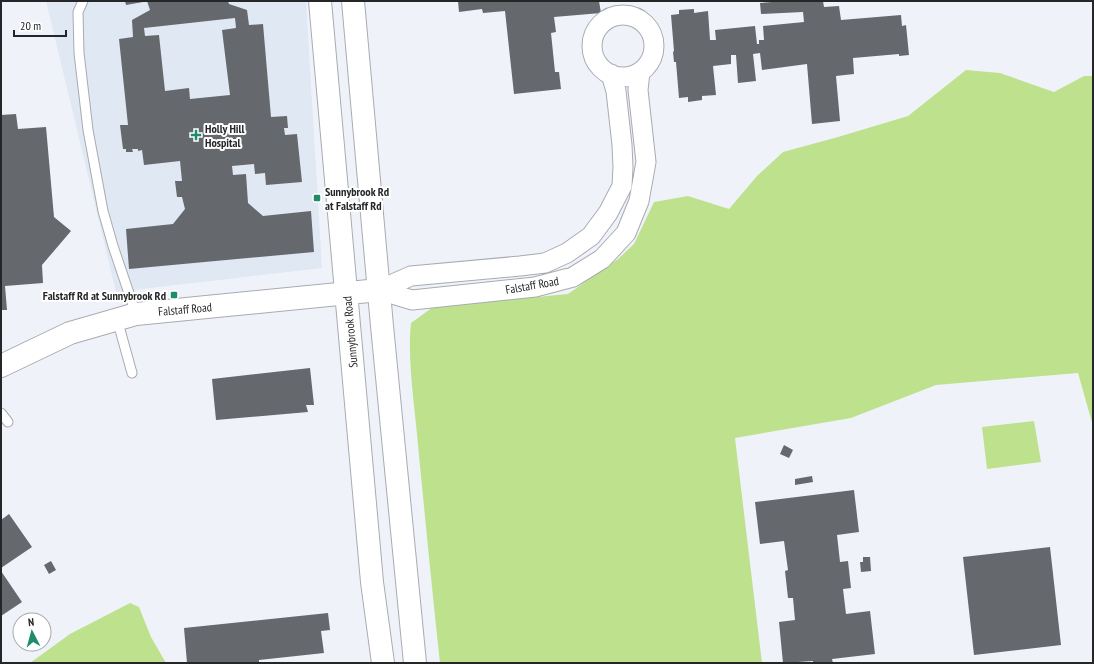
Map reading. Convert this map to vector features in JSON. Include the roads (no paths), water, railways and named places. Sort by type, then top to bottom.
[{"type":"main road","name":"Sunnybrook Road","points":[[320,1],[372,582],[383,663]]},
{"type":"main road","points":[[353,1],[415,663]]},
{"type":"main road","name":"Falstaff Road","points":[[1,366],[70,333],[126,316],[379,290]]},
{"type":"street","points":[[624,15],[639,19],[646,24],[651,31],[654,40],[652,58],[647,66],[640,72],[631,76],[620,77],[611,74],[602,69],[595,60],[592,50],[596,29],[604,21],[613,16],[624,15]]},
{"type":"street","name":"Falstaff Road","points":[[379,290],[412,300],[535,287],[573,277],[602,258],[626,233],[640,201],[646,162],[638,90],[640,72]]},
{"type":"street","name":"Falstaff Road","points":[[379,290],[411,276],[520,266],[545,262],[567,253],[591,236],[608,213],[622,186],[622,145],[616,91],[611,74]]},
{"type":"lane","points":[[83,1],[78,12],[79,53],[88,130],[103,211],[116,253],[126,316],[132,373]]},
{"type":"lane","points":[[1,413],[8,422]]},
{"type":"place","name":"Holly Hill Hospital","points":[[196,135]]},
{"type":"place","name":"Sunnybrook Rd at Falstaff Rd","points":[[317,198]]},
{"type":"place","name":"Falstaff Rd at Sunnybrook Rd","points":[[174,295]]}]
